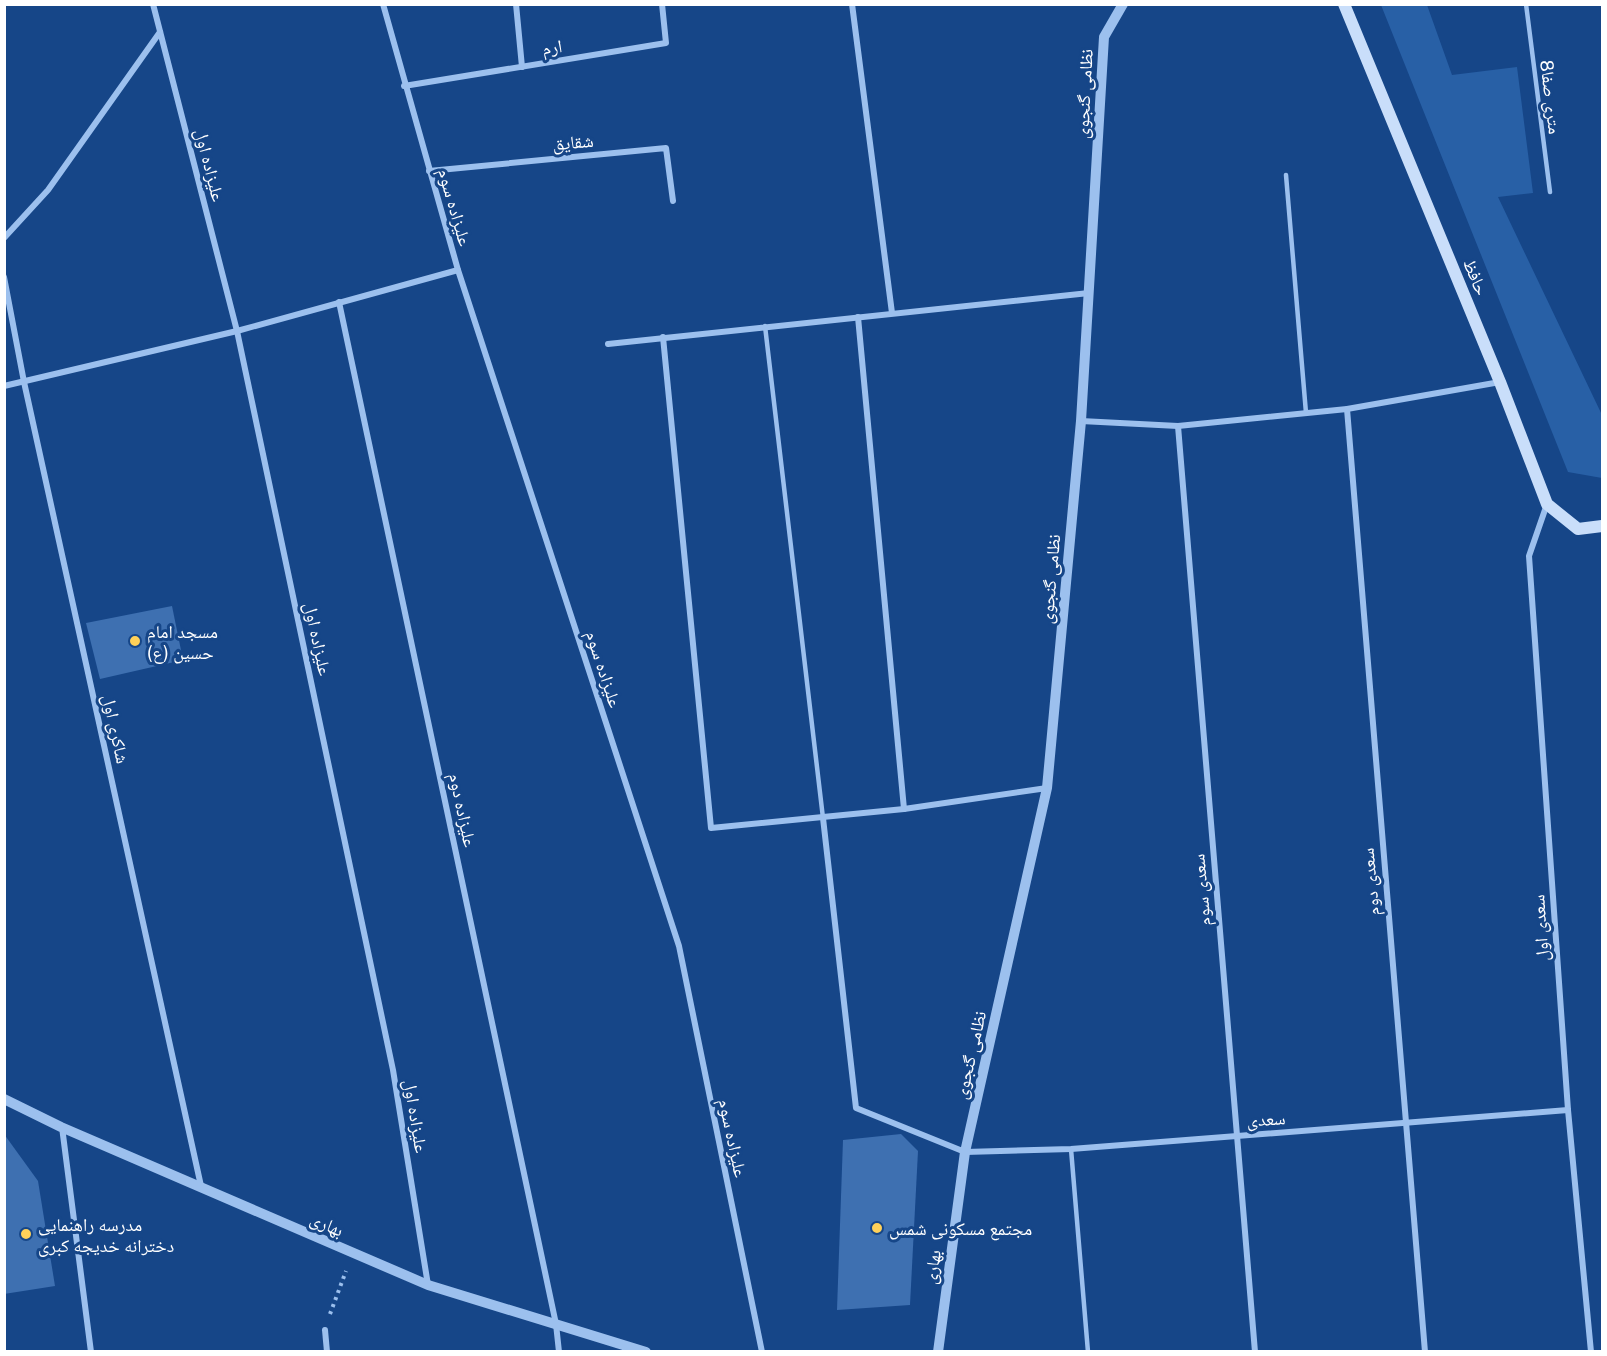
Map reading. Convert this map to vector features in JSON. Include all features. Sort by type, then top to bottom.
[{"type":"main road","name":"حافظ","points":[[1344,4],[1500,382],[1547,504]]},
{"type":"main road","points":[[1547,504],[1578,529],[1602,526]]},
{"type":"street","name":"علیزاده اول","points":[[153,4],[237,331],[393,1070],[428,1285]]},
{"type":"street","name":"علیزاده سوم","points":[[382,4],[458,270],[679,946],[762,1352]]},
{"type":"street","points":[[516,4],[522,67]]},
{"type":"street","name":"ارم","points":[[404,86],[666,43],[662,4]]},
{"type":"street","points":[[852,4],[892,313]]},
{"type":"street","name":"نظامی گنجوی","points":[[965,1152],[1047,788],[1081,421],[1104,37],[1123,4]]},
{"type":"street","points":[[4,238],[48,190],[160,32]]},
{"type":"street","name":"شقایق","points":[[429,171],[666,148],[672,201]]},
{"type":"street","points":[[4,386],[237,331],[458,270]]},
{"type":"street","name":"شاکری اول","points":[[4,277],[24,382],[201,1186]]},
{"type":"street","points":[[608,344],[1089,293]]},
{"type":"street","name":"علیزاده دوم","points":[[339,302],[556,1324],[559,1352]]},
{"type":"street","points":[[858,317],[904,809]]},
{"type":"street","points":[[663,337],[711,828],[904,809],[1047,788]]},
{"type":"street","points":[[1081,421],[1178,426],[1347,409],[1500,382]]},
{"type":"street","name":"سعدی دوم","points":[[1347,409],[1425,1352]]},
{"type":"street","name":"سعدی سوم","points":[[1178,426],[1255,1352]]},
{"type":"street","name":"سعدی اول","points":[[1547,504],[1529,556],[1568,1110],[1591,1352]]},
{"type":"street","points":[[823,818],[856,1108],[965,1152]]},
{"type":"street","name":"بهاری","points":[[4,1099],[62,1127],[428,1285],[646,1352]]},
{"type":"street","name":"سعدی","points":[[965,1152],[1071,1149],[1568,1110]]},
{"type":"street","points":[[62,1127],[91,1352]]},
{"type":"street","name":"بهاری","points":[[938,1352],[965,1152]]},
{"type":"street","points":[[325,1330],[327,1352]]},
{"type":"lane","name":"8متری صفا","points":[[1526,4],[1550,192]]},
{"type":"lane","points":[[1286,175],[1306,413]]},
{"type":"lane","points":[[765,326],[823,818]]},
{"type":"lane","points":[[1071,1149],[1088,1352]]},
{"type":"path","points":[[325,1330],[352,1253]]},
{"type":"shaded area","points":[[1381,5],[1427,5],[1452,75],[1517,67],[1533,193],[1498,197],[1602,415],[1602,478],[1568,472]]},
{"type":"building","name":"مسجد امام حسین (ع)","points":[[172,606],[183,660],[100,679],[86,623]]},
{"type":"building","name":"مدرسه راهنمایی دخترانه خدیجه کبری","points":[[4,1134],[38,1181],[55,1286],[4,1294]]},
{"type":"building","name":"مجتمع مسکونی شمس","points":[[901,1134],[918,1151],[910,1305],[837,1310],[843,1140]]},
{"type":"place","name":"مسجد امام حسین (ع)","points":[[135,641]]},
{"type":"place","name":"مجتمع مسکونی شمس","points":[[877,1228]]},
{"type":"place","name":"مدرسه راهنمایی دخترانه خدیجه کبری","points":[[26,1234]]}]
